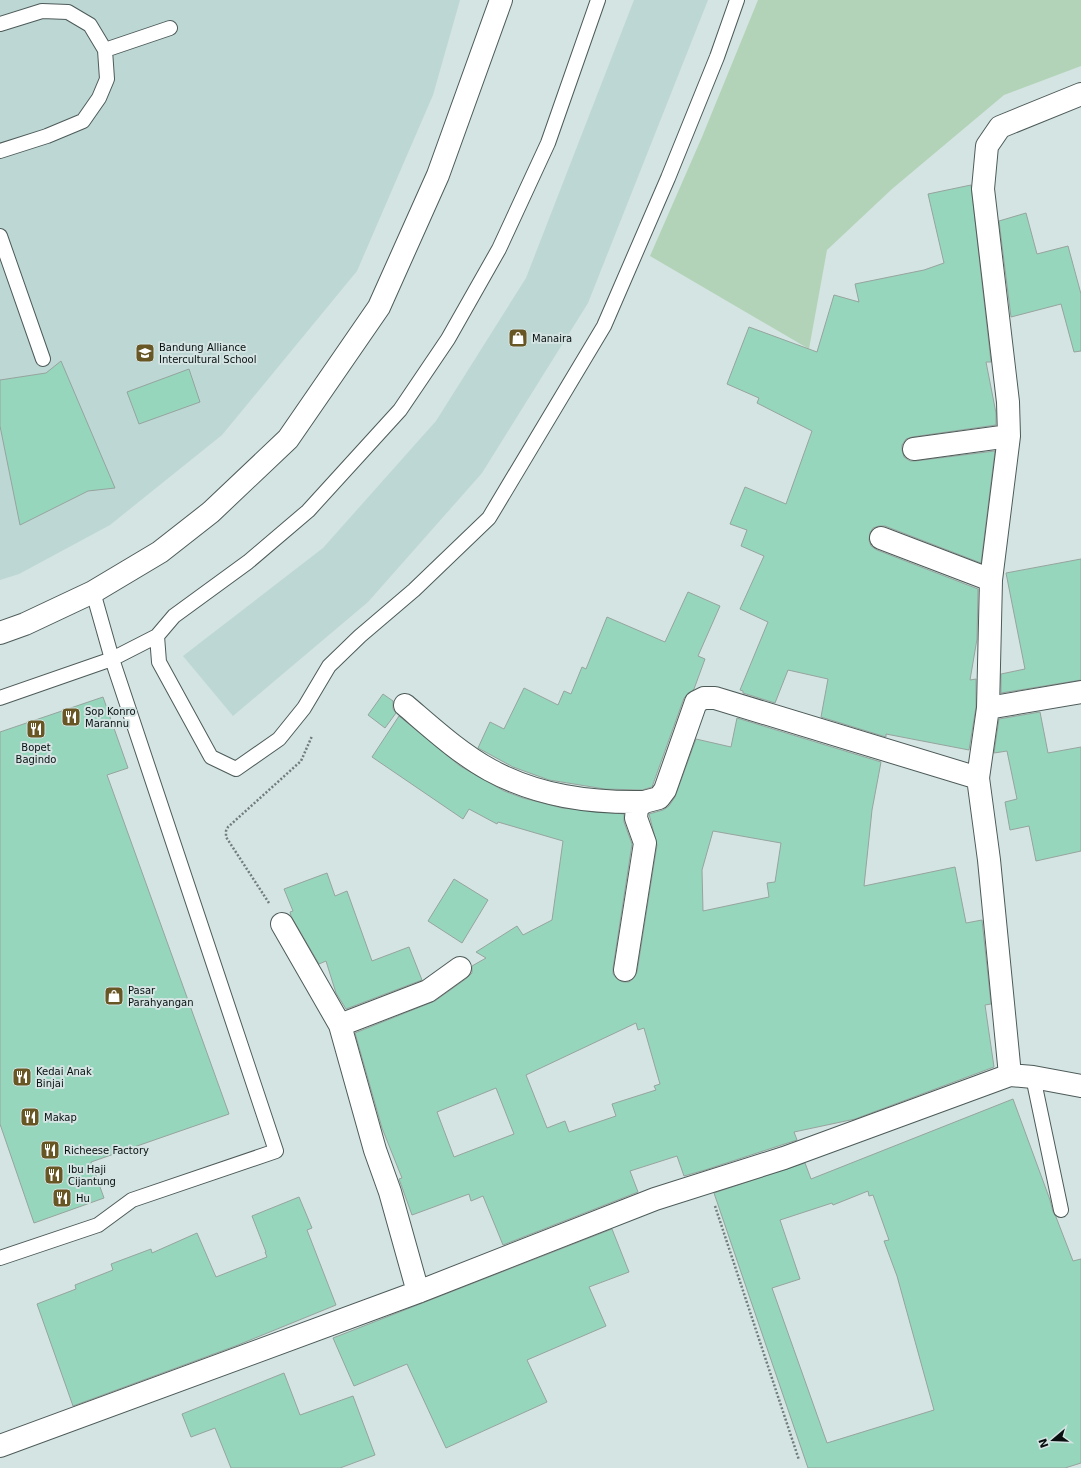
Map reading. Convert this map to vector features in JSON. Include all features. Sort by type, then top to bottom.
[{"type":"street","points":[[0,633],[25,624],[93,592],[160,552],[211,512],[288,438],[379,307],[438,175],[501,0]]},
{"type":"street","points":[[1010,1075],[989,860],[978,778],[988,708],[991,580],[1009,436],[1008,402],[983,189],[987,146],[1000,127],[1081,94]]},
{"type":"street","points":[[914,449],[1009,436]]},
{"type":"street","points":[[881,538],[991,580]]},
{"type":"street","points":[[988,708],[1081,692]]},
{"type":"street","points":[[405,705],[461,750],[490,770],[530,788],[566,798],[613,802],[644,802],[659,798],[665,790],[696,702],[704,698],[714,698],[978,778]]},
{"type":"street","points":[[625,970],[645,843],[636,818],[637,808],[644,802]]},
{"type":"street","points":[[282,924],[340,1025],[375,1150],[390,1192],[418,1292]]},
{"type":"street","points":[[340,1025],[428,991],[460,968]]},
{"type":"street","points":[[0,1446],[418,1292],[655,1199],[707,1181],[784,1158],[1010,1075],[1033,1077],[1081,1086]]},
{"type":"lane","points":[[0,698],[112,659],[157,636],[174,616],[248,562],[308,510],[400,410],[448,338],[499,249],[548,143],[598,0]]},
{"type":"lane","points":[[157,636],[159,662],[211,757],[236,769],[279,739],[304,708],[329,666],[360,636],[414,590],[489,518],[604,326],[668,178],[717,57],[737,0]]},
{"type":"lane","points":[[0,24],[42,11],[68,12],[90,25],[105,50],[107,79],[99,98],[83,121],[47,136],[0,151]]},
{"type":"lane","points":[[105,50],[170,28]]},
{"type":"lane","points":[[0,236],[42,359]]},
{"type":"lane","points":[[1,1254],[98,1225],[132,1200],[276,1151],[112,659],[93,592]]},
{"type":"lane","points":[[1033,1077],[1061,1210]]},
{"type":"path","points":[[282,924],[226,837],[226,831],[228,827],[301,761],[313,733]]},
{"type":"path","points":[[707,1181],[799,1460]]},
{"type":"shaded area","name":"Bandung Alliance Intercultural School","points":[[0,0],[460,0],[433,95],[357,271],[222,435],[110,525],[19,574],[0,580]]},
{"type":"shaded area","points":[[634,0],[708,0],[588,303],[482,473],[368,602],[233,716],[183,656],[323,548],[436,421],[526,278]]},
{"type":"green space","points":[[758,0],[1081,0],[1081,66],[1004,95],[892,189],[827,250],[809,349],[650,256],[702,137]]},
{"type":"building","points":[[971,185],[991,362],[986,362],[996,413],[996,425],[912,437],[906,439],[902,445],[902,450],[904,457],[910,461],[995,451],[981,563],[885,526],[873,528],[870,533],[869,540],[871,546],[877,550],[978,589],[977,639],[970,680],[976,679],[976,707],[969,750],[886,734],[886,737],[821,717],[828,679],[788,670],[775,703],[743,693],[743,691],[740,690],[768,622],[740,609],[764,556],[741,546],[747,530],[730,524],[745,487],[786,504],[812,431],[757,403],[759,398],[727,384],[749,327],[817,352],[834,295],[859,302],[855,284],[924,270],[944,263],[928,194]]},
{"type":"building","points":[[1026,213],[1037,254],[1068,246],[1081,294],[1081,351],[1074,352],[1061,304],[1011,317],[999,221]]},
{"type":"building","points":[[61,361],[115,488],[88,491],[20,525],[0,426],[0,380],[46,373]]},
{"type":"building","points":[[189,369],[200,402],[139,424],[127,392]]},
{"type":"building","points":[[1081,559],[1081,680],[1001,693],[1001,674],[1025,669],[1006,573]]},
{"type":"building","points":[[688,592],[720,606],[698,656],[705,659],[694,689],[684,698],[652,787],[642,790],[605,789],[549,780],[513,767],[478,748],[490,722],[504,729],[524,688],[558,705],[564,691],[571,694],[582,667],[586,669],[607,617],[665,642]]},
{"type":"building","points":[[383,694],[393,701],[393,709],[396,713],[385,728],[368,715]]},
{"type":"building","name":"Pasar Parahyangan","points":[[103,697],[128,768],[107,775],[229,1114],[91,1162],[104,1198],[34,1223],[0,1124],[0,732]]},
{"type":"building","points":[[1040,712],[1048,753],[1081,747],[1081,851],[1036,861],[1029,826],[1010,830],[1005,802],[1017,799],[1007,751],[994,753],[999,719]]},
{"type":"building","points":[[399,716],[460,766],[504,791],[523,798],[562,808],[624,814],[624,822],[632,844],[613,968],[613,974],[617,979],[623,982],[629,982],[634,978],[637,972],[657,845],[649,814],[663,810],[669,806],[675,797],[696,739],[731,747],[737,718],[881,762],[872,810],[864,886],[955,867],[966,923],[982,920],[991,1004],[985,1005],[994,1067],[855,1119],[794,1132],[797,1140],[684,1176],[677,1156],[630,1171],[638,1192],[503,1245],[483,1196],[471,1201],[469,1194],[412,1215],[399,1179],[402,1178],[382,1128],[355,1033],[435,1001],[467,978],[472,973],[472,966],[486,958],[476,952],[517,926],[523,935],[552,920],[563,841],[498,822],[497,824],[469,809],[463,819],[372,757]],"holes":[[[713,831],[781,843],[775,882],[767,883],[769,897],[703,911],[702,870]],[[636,1023],[638,1030],[644,1028],[660,1084],[654,1086],[656,1090],[612,1104],[616,1116],[569,1132],[565,1121],[547,1128],[526,1075]],[[496,1088],[514,1134],[454,1157],[437,1112]]]},
{"type":"building","points":[[327,873],[335,896],[347,891],[372,961],[409,947],[422,980],[346,1009],[336,993],[326,961],[319,964],[291,916],[290,912],[293,911],[284,889]]},
{"type":"building","points":[[454,879],[488,900],[462,943],[428,921]]},
{"type":"building","points":[[1013,1099],[1053,1212],[1073,1261],[1081,1259],[1081,1463],[1065,1468],[808,1468],[714,1193],[805,1163],[811,1179]],"holes":[[[868,1191],[869,1196],[873,1195],[889,1240],[884,1241],[897,1276],[934,1410],[827,1443],[772,1288],[800,1279],[780,1220],[832,1203],[833,1205]]]},
{"type":"building","points":[[299,1197],[312,1228],[307,1230],[336,1305],[238,1345],[73,1406],[37,1304],[76,1289],[75,1285],[113,1270],[111,1264],[151,1249],[152,1253],[197,1233],[216,1277],[267,1257],[252,1216]]},
{"type":"building","points":[[612,1229],[629,1272],[589,1287],[606,1326],[527,1360],[547,1402],[446,1448],[407,1364],[354,1386],[333,1338]]},
{"type":"building","points":[[284,1373],[300,1415],[353,1396],[375,1455],[340,1468],[231,1468],[215,1428],[191,1437],[182,1414]]},
{"type":"place","name":"Manaira","points":[[518,338]]},
{"type":"place","name":"Bandung Alliance Intercultural School","points":[[145,353]]},
{"type":"place","name":"Sop Konro Marannu","points":[[71,717]]},
{"type":"place","name":"Bopet Bagindo","points":[[36,729]]},
{"type":"place","name":"Pasar Parahyangan","points":[[114,996]]},
{"type":"place","name":"Kedai Anak Binjai","points":[[22,1077]]},
{"type":"place","name":"Makap","points":[[30,1117]]},
{"type":"place","name":"Richeese Factory","points":[[50,1150]]},
{"type":"place","name":"Ibu Haji Cijantung","points":[[54,1175]]},
{"type":"place","name":"Hu","points":[[62,1198]]}]
